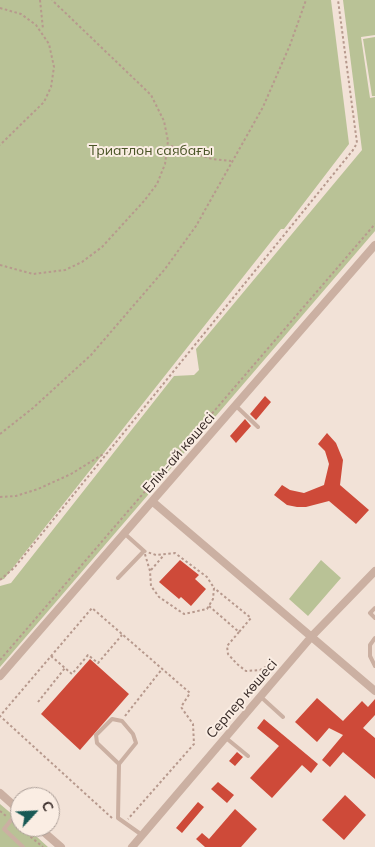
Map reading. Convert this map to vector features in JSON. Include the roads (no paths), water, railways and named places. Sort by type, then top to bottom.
[{"type":"street","name":"Елім-ай көшесі","points":[[0,676],[375,245]]},
{"type":"street","points":[[153,502],[375,691]]},
{"type":"street","name":"Серпер көшесі","points":[[132,847],[312,636],[375,570]]},
{"type":"street","points":[[0,793],[10,802]]},
{"type":"street","points":[[50,837],[61,847]]},
{"type":"lane","points":[[236,406],[258,427]]},
{"type":"lane","points":[[118,578],[144,551],[125,534]]},
{"type":"lane","points":[[375,608],[370,613],[375,618]]},
{"type":"lane","points":[[375,638],[370,645],[370,656],[375,666]]},
{"type":"lane","points":[[260,697],[283,717]]},
{"type":"lane","points":[[119,764],[97,743],[96,735],[112,719],[122,721],[133,734],[136,743],[119,764],[118,818],[142,836]]},
{"type":"lane","points":[[226,738],[248,756]]},
{"type":"lane","points":[[10,821],[4,829],[10,834]]},
{"type":"lane","points":[[13,837],[24,847]]},
{"type":"park label","name":"Триатлон саябағы","points":[[151,151]]}]
